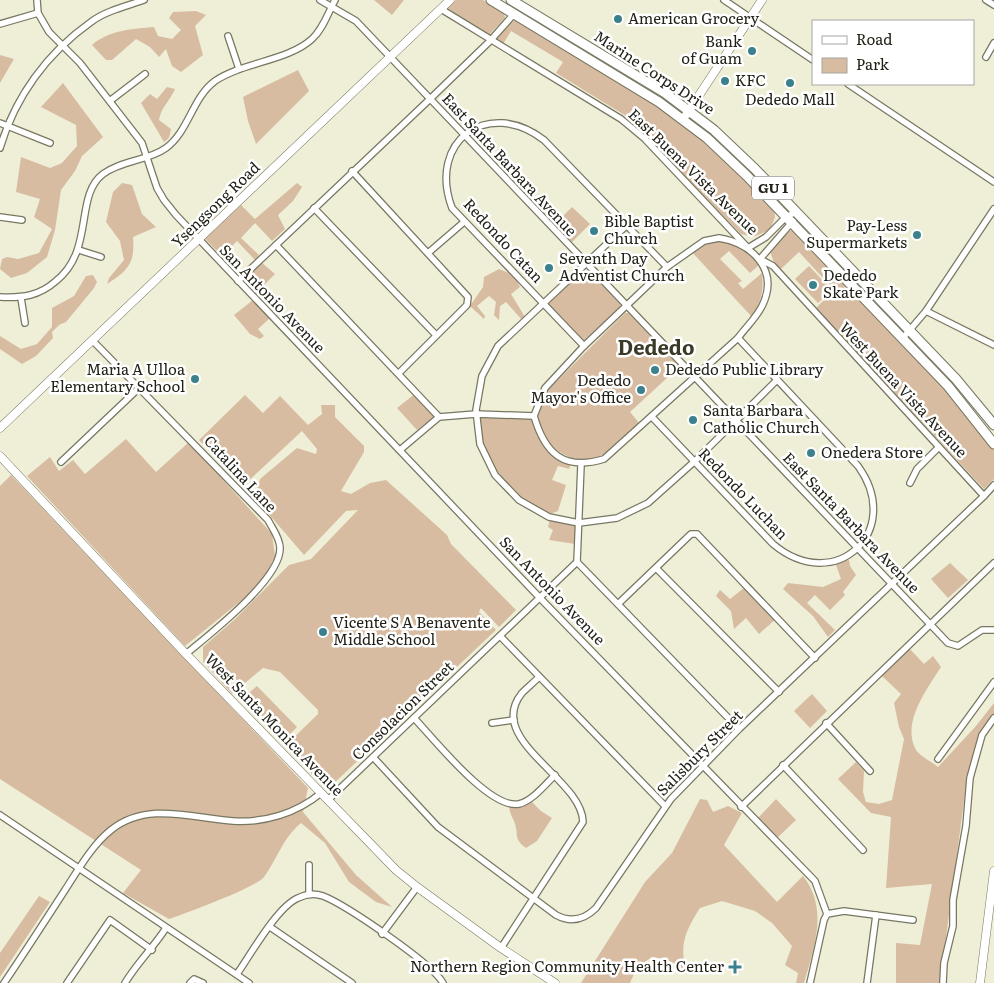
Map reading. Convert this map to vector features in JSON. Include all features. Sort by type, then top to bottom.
[{"type":"main road","name":"Ysengsong Road","points":[[0,428],[450,0]]},
{"type":"main road","name":"GU 1","points":[[491,0],[684,119],[729,158],[958,398],[994,444]]},
{"type":"main road","name":"Marine Corps Drive","points":[[511,0],[689,110],[736,150],[966,390],[994,425]]},
{"type":"main road","points":[[684,119],[762,0]]},
{"type":"main road","name":"West Santa Monica Avenue","points":[[0,456],[186,654],[391,865],[417,887],[543,981],[555,983]]},
{"type":"main road","points":[[980,983],[994,871]]},
{"type":"street","points":[[0,24],[38,13],[37,0]]},
{"type":"street","points":[[0,148],[7,126],[21,95],[40,70],[91,22],[144,0]]},
{"type":"street","name":"East Santa Barbara Avenue","points":[[320,0],[356,21],[585,265],[695,377],[948,644],[954,646],[982,630],[994,630]]},
{"type":"street","points":[[0,297],[21,298],[47,290],[66,273],[79,250],[92,187],[108,172],[166,148],[176,138],[202,94],[214,82],[239,69],[304,45],[318,32],[335,0]]},
{"type":"street","points":[[724,0],[812,59]]},
{"type":"street","points":[[986,0],[994,6]]},
{"type":"street","name":"East Buena Vista Avenue","points":[[441,9],[622,119],[645,139],[748,248],[789,220]]},
{"type":"street","name":"San Antonio Avenue","points":[[38,13],[49,32],[80,63],[111,100],[142,143],[164,200],[199,240],[539,597],[815,881],[828,914]]},
{"type":"street","points":[[238,281],[352,171],[430,100],[514,14]]},
{"type":"street","points":[[228,36],[239,69]]},
{"type":"street","points":[[986,56],[994,43]]},
{"type":"street","points":[[111,100],[145,74]]},
{"type":"street","points":[[849,85],[994,182]]},
{"type":"street","points":[[0,122],[50,143]]},
{"type":"street","name":"Redondo Catan","points":[[584,346],[452,208],[446,190],[445,172],[450,154],[464,137],[476,128],[494,123],[512,123],[530,129],[544,140],[667,267]]},
{"type":"street","points":[[352,171],[467,294],[469,299],[467,305],[399,373]]},
{"type":"street","points":[[314,208],[436,334]]},
{"type":"street","points":[[902,339],[926,311],[994,208]]},
{"type":"street","points":[[748,248],[734,240],[719,238],[704,241],[667,267],[584,346],[546,388],[534,416],[546,447],[558,457],[581,465],[604,460],[738,338],[764,303],[767,288],[766,273],[760,259],[796,212]]},
{"type":"street","points":[[0,216],[22,220]]},
{"type":"street","points":[[428,253],[464,222]]},
{"type":"street","points":[[626,226],[498,346],[482,376],[476,414],[480,444],[495,475],[519,500],[549,516],[579,523],[617,518],[648,503],[777,380]]},
{"type":"street","points":[[276,245],[439,417]]},
{"type":"street","name":"West Buena Vista Avenue","points":[[748,248],[760,259],[773,266],[984,496]]},
{"type":"street","points":[[79,250],[101,257]]},
{"type":"street","points":[[21,298],[25,323]]},
{"type":"street","points":[[926,311],[994,345]]},
{"type":"street","points":[[738,338],[858,466],[869,481],[874,498],[874,517],[868,534],[857,549]]},
{"type":"street","name":"Catalina Lane","points":[[93,341],[268,520],[280,546],[280,556],[274,570],[263,584],[186,654]]},
{"type":"street","points":[[60,462],[140,388]]},
{"type":"street","points":[[400,450],[439,417],[476,414],[534,416]]},
{"type":"street","name":"Redondo Luchan","points":[[652,417],[773,544],[787,556],[805,563],[823,564],[841,559],[857,549]]},
{"type":"street","points":[[910,483],[917,469],[939,447]]},
{"type":"street","points":[[581,465],[577,562],[739,729]]},
{"type":"street","name":"Salisbury Street","points":[[373,757],[438,827],[533,898],[564,919],[573,920],[590,914],[665,806],[739,729],[994,485]]},
{"type":"street","name":"Salisbury Street","points":[[984,496],[994,492]]},
{"type":"street","points":[[618,604],[691,534],[700,535],[815,658]]},
{"type":"street","name":"Consolacion Street","points":[[328,800],[577,562]]},
{"type":"street","points":[[742,806],[994,562]]},
{"type":"street","points":[[656,568],[779,692]]},
{"type":"street","points":[[500,636],[665,806]]},
{"type":"street","points":[[500,948],[583,822],[581,807],[555,775],[524,744],[516,731],[514,720],[516,703],[539,677]]},
{"type":"street","points":[[938,759],[994,682]]},
{"type":"street","points":[[414,718],[485,792],[501,802],[519,804],[527,801],[555,775]]},
{"type":"street","points":[[943,983],[944,963],[952,926],[953,900],[966,826],[970,778],[982,735],[994,718]]},
{"type":"street","points":[[492,723],[514,720]]},
{"type":"street","points":[[826,723],[870,771]]},
{"type":"street","points":[[783,765],[863,850]]},
{"type":"street","points":[[4,983],[79,868],[111,830],[141,815],[158,812],[234,821],[273,817],[305,806],[321,793]]},
{"type":"street","points":[[0,815],[249,983]]},
{"type":"street","points":[[309,865],[309,894]]},
{"type":"street","points":[[382,934],[417,887]]},
{"type":"street","points":[[236,974],[284,907],[309,894],[322,896],[334,902],[430,967],[443,983]]},
{"type":"street","points":[[810,983],[824,920],[828,914],[844,911],[913,920]]},
{"type":"street","points":[[867,983],[876,915]]},
{"type":"street","points":[[67,983],[110,920],[152,950]]},
{"type":"street","points":[[270,927],[352,983]]},
{"type":"street","points":[[125,983],[134,967],[152,950],[166,928]]},
{"type":"street","points":[[190,983],[194,979],[203,983]]},
{"type":"green space","points":[[374,0],[404,0],[392,15]]},
{"type":"green space","points":[[456,0],[483,0],[504,13],[505,18],[489,35],[446,7]]},
{"type":"green space","points":[[196,11],[206,15],[195,26],[203,55],[181,72],[172,66],[166,49],[159,57],[150,47],[136,39],[112,60],[106,60],[92,45],[113,33],[154,27],[158,36],[172,39],[181,30],[169,18],[173,12]]},
{"type":"green space","points":[[517,20],[669,113],[692,131],[774,207],[775,217],[770,230],[753,237],[741,234],[626,116],[556,73],[563,62],[511,31],[503,44],[496,37],[509,23]]},
{"type":"green space","points":[[0,55],[14,59],[0,83]]},
{"type":"green space","points":[[298,70],[309,91],[256,144],[248,121],[243,97]]},
{"type":"green space","points":[[63,83],[103,137],[82,156],[75,171],[61,190],[55,230],[47,257],[27,273],[11,278],[0,269],[2,259],[7,257],[18,259],[39,253],[52,229],[34,217],[40,199],[16,192],[21,157],[50,168],[62,163],[77,146],[76,125],[41,107]]},
{"type":"green space","points":[[167,87],[175,89],[159,120],[171,129],[169,138],[164,142],[141,103],[150,94],[157,99]]},
{"type":"green space","points":[[122,183],[132,185],[142,214],[156,227],[133,237],[133,253],[129,265],[121,274],[107,284],[109,278],[124,260],[120,241],[106,222],[113,192]]},
{"type":"green space","points":[[297,183],[302,187],[293,201],[278,215],[285,229],[272,241],[255,223],[241,238],[259,255],[255,260],[237,241],[222,256],[205,239],[241,205],[255,219]]},
{"type":"green space","points":[[572,207],[590,224],[572,242],[554,225]]},
{"type":"green space","points":[[792,230],[954,397],[994,447],[994,479],[984,489],[816,308],[834,290],[799,252],[781,269],[774,263],[770,251],[786,233]]},
{"type":"green space","points":[[719,240],[747,250],[759,265],[750,273],[729,251],[720,259],[742,281],[738,283],[743,289],[762,273],[763,285],[761,296],[752,317],[691,251],[706,243]]},
{"type":"green space","points":[[261,262],[275,274],[264,285],[256,280],[250,285],[242,279]]},
{"type":"green space","name":"Dededo Skate Park","points":[[809,266],[832,290],[818,303],[795,279]]},
{"type":"green space","points":[[499,269],[514,275],[520,287],[511,294],[525,317],[523,321],[506,302],[500,306],[499,320],[494,315],[496,302],[489,296],[477,306],[485,316],[484,319],[470,306],[483,287],[484,277]]},
{"type":"green space","points":[[584,270],[589,272],[620,303],[620,307],[583,341],[548,304]]},
{"type":"green space","points":[[93,275],[97,282],[94,288],[66,322],[59,325],[52,332],[53,338],[36,356],[22,364],[0,349],[0,336],[21,349],[37,344],[52,327],[52,308],[74,296],[86,276]]},
{"type":"green space","points":[[253,300],[270,318],[258,329],[264,336],[260,339],[250,334],[234,315]]},
{"type":"green space","points":[[625,313],[629,313],[680,366],[630,412],[640,424],[617,445],[598,457],[581,460],[572,458],[555,448],[542,433],[539,424],[539,408],[548,390]]},
{"type":"green space","points":[[416,393],[435,416],[417,430],[397,408]]},
{"type":"green space","points":[[245,395],[263,413],[280,396],[308,425],[322,414],[321,405],[335,405],[335,417],[364,446],[364,452],[341,491],[351,494],[370,483],[386,480],[447,535],[451,544],[516,610],[499,627],[481,608],[479,612],[496,630],[331,786],[322,785],[285,746],[318,714],[318,710],[280,672],[263,668],[232,694],[203,662],[203,647],[234,620],[289,565],[311,559],[358,510],[346,511],[304,555],[255,498],[260,479],[297,448],[316,454],[317,449],[302,431],[243,486],[199,440]]},
{"type":"green space","points":[[479,416],[533,417],[546,446],[556,456],[571,464],[569,469],[558,466],[552,480],[566,485],[558,511],[550,514],[519,499],[496,474],[481,444]]},
{"type":"green space","points":[[126,439],[156,472],[189,442],[272,534],[275,556],[265,576],[242,600],[185,646],[27,476],[50,457],[59,471],[73,460],[85,474]]},
{"type":"green space","points":[[11,475],[308,788],[303,812],[356,875],[392,907],[376,902],[349,882],[325,843],[301,823],[289,836],[269,870],[259,881],[220,900],[169,919],[123,893],[141,870],[0,779],[0,486]]},
{"type":"green space","points":[[550,519],[576,525],[575,544],[549,540],[553,530],[548,527]]},
{"type":"green space","points":[[849,560],[850,566],[856,575],[843,592],[845,595],[830,610],[815,595],[807,603],[835,630],[828,637],[813,616],[783,589],[788,583],[823,587],[841,579],[835,562]]},
{"type":"green space","points":[[950,563],[968,580],[948,598],[931,579]]},
{"type":"green space","points":[[745,587],[776,619],[759,634],[746,618],[734,629],[731,611],[716,596],[720,590],[730,599]]},
{"type":"green space","points":[[909,648],[924,664],[933,656],[941,667],[923,696],[914,718],[912,729],[912,740],[916,750],[938,767],[976,726],[994,703],[994,715],[981,734],[967,778],[940,983],[896,983],[896,943],[920,945],[932,884],[886,888],[891,817],[871,813],[838,779],[856,762],[864,771],[863,792],[866,802],[879,804],[892,800],[904,739],[899,727],[894,703],[901,694],[882,676]]},
{"type":"green space","points":[[257,686],[297,727],[283,741],[242,699]]},
{"type":"green space","points":[[812,694],[827,711],[810,728],[794,711]]},
{"type":"green space","points":[[700,799],[707,800],[713,812],[728,806],[742,813],[724,845],[777,902],[803,876],[811,889],[816,902],[817,928],[812,956],[804,983],[796,983],[798,973],[785,965],[792,946],[772,923],[755,911],[722,901],[700,908],[691,923],[685,938],[683,952],[686,970],[666,959],[652,957],[637,967],[630,983],[581,983],[645,882],[672,853]]},
{"type":"green space","points":[[776,799],[796,820],[776,839],[757,819]]},
{"type":"green space","points":[[530,800],[541,811],[552,818],[537,841],[526,848],[518,839],[509,805]]},
{"type":"green space","points":[[39,896],[50,902],[0,977],[0,953]]},
{"type":"place","name":"American Grocery","points":[[618,19]]},
{"type":"place","name":"Bank of Guam","points":[[752,51]]},
{"type":"place","name":"KFC","points":[[725,81]]},
{"type":"place","name":"Dededo Mall","points":[[790,83]]},
{"type":"place","name":"Bible Baptist Church","points":[[594,231]]},
{"type":"place","name":"Pay-Less Supermarkets","points":[[917,235]]},
{"type":"place","name":"Seventh Day Adventist Church","points":[[549,268]]},
{"type":"place","name":"Dededo Skate Park","points":[[813,285]]},
{"type":"place","name":"Dededo Public Library","points":[[655,370]]},
{"type":"place","name":"Maria A Ulloa Elementary School","points":[[195,379]]},
{"type":"place","name":"Dededo Mayor's Office","points":[[641,390]]},
{"type":"place","name":"Santa Barbara Catholic Church","points":[[693,420]]},
{"type":"place","name":"Onedera Store","points":[[811,453]]},
{"type":"place","name":"Vicente S A Benavente Middle School","points":[[323,632]]},
{"type":"place","name":"Northern Region Community Health Center","points":[[735,967]]},
{"type":"district","name":"Dededo","points":[[656,348]]}]
